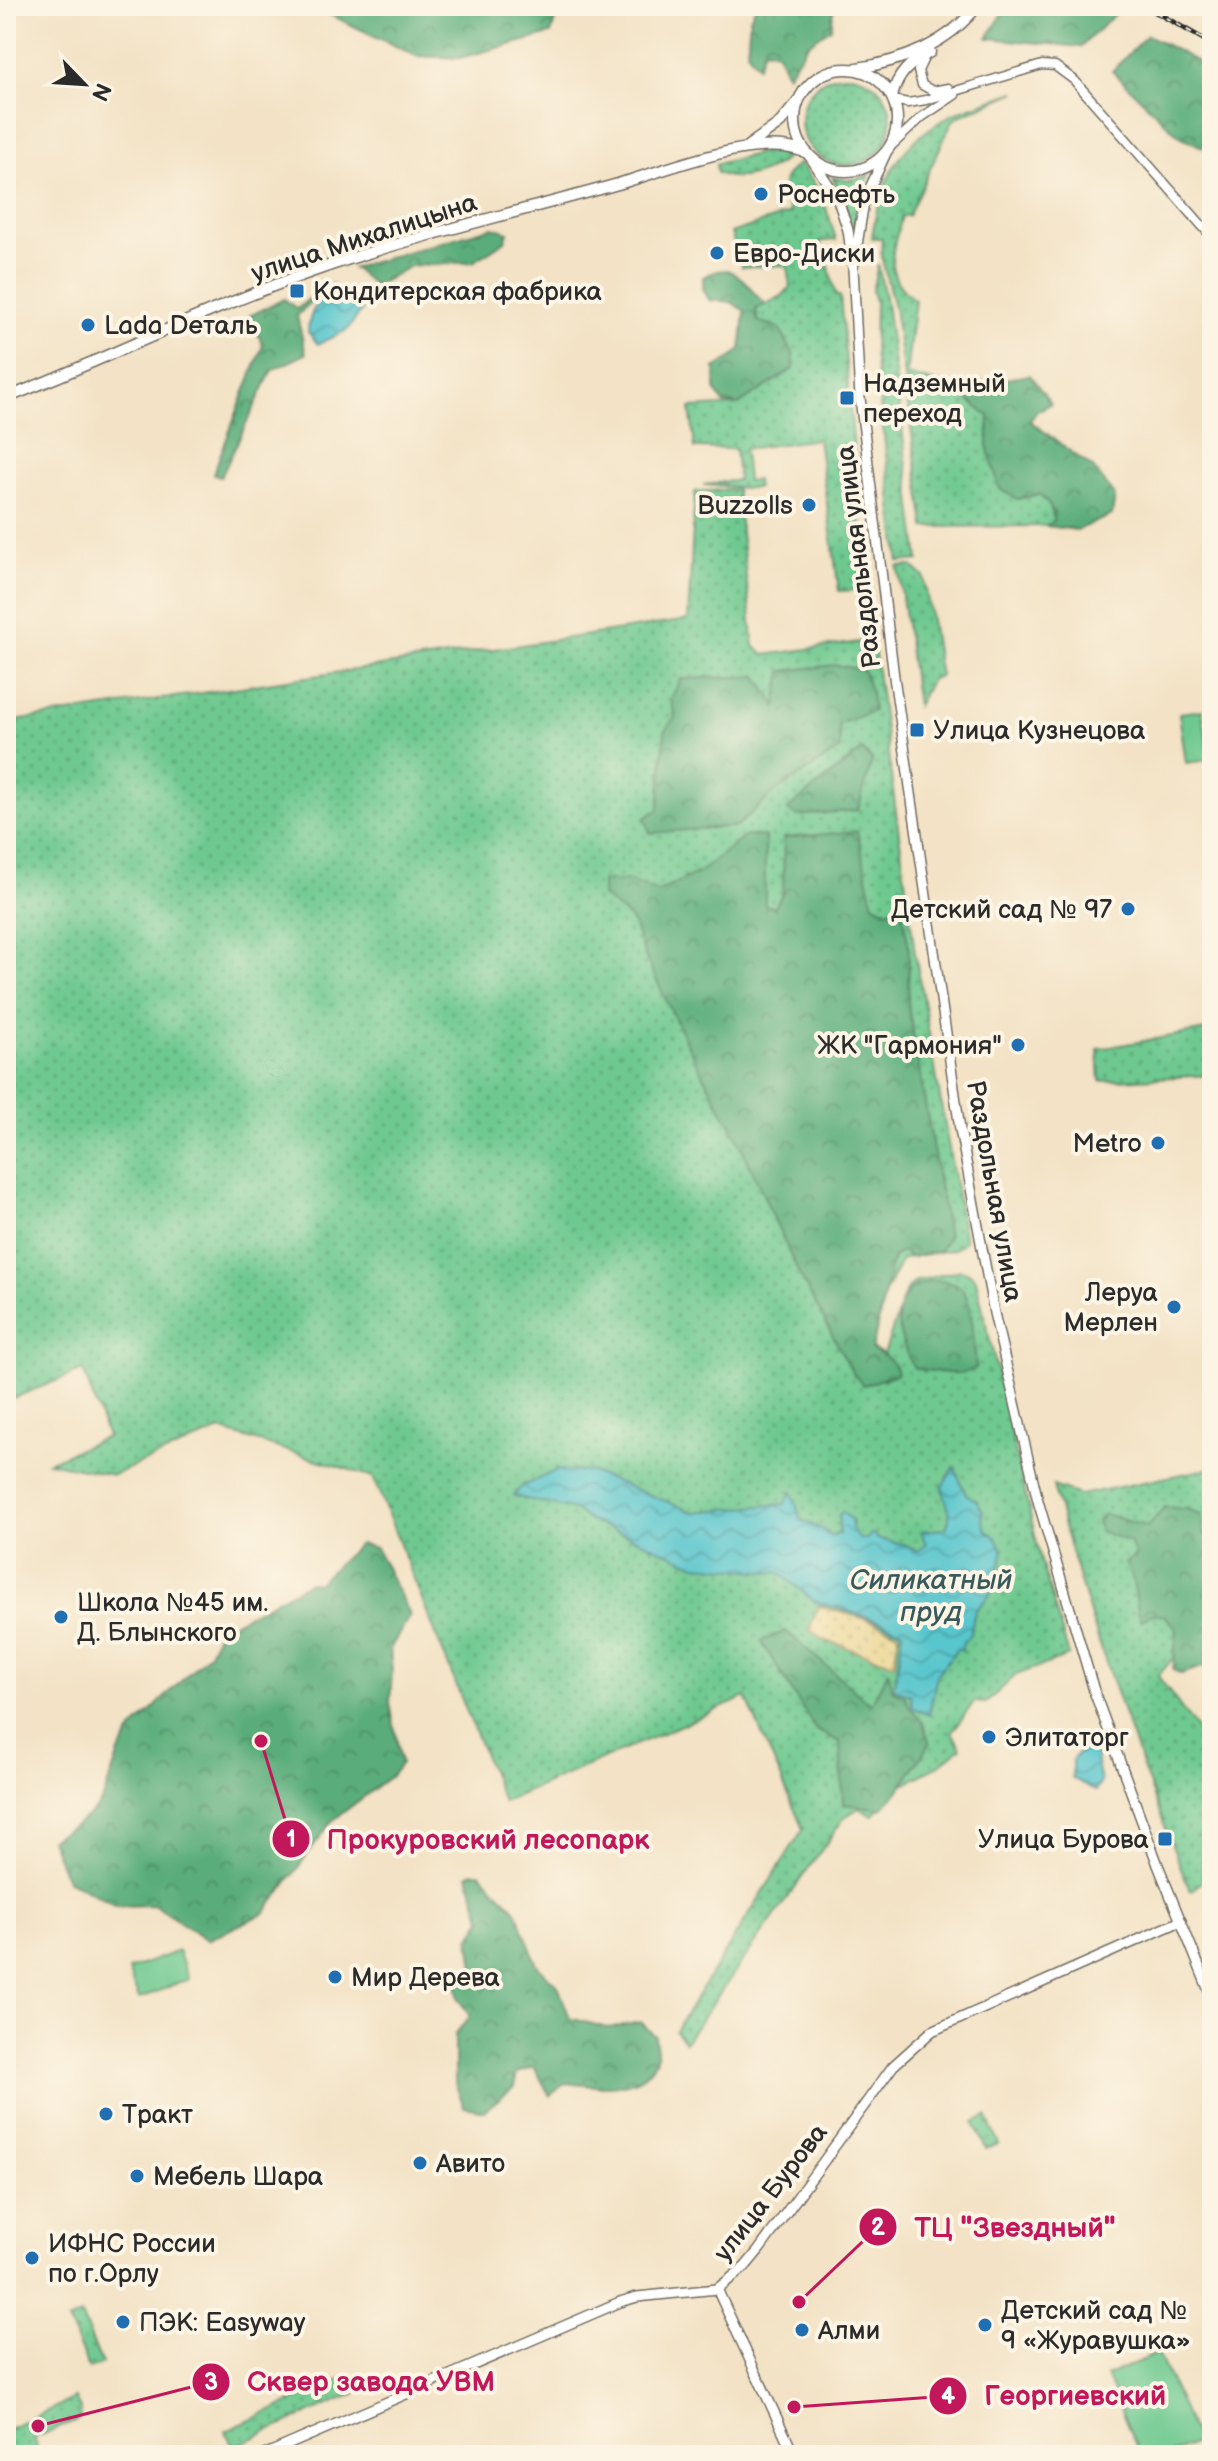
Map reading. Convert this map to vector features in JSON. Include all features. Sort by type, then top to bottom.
[{"type":"main road","points":[[977,6],[953,31],[928,47],[880,64],[833,70],[806,87],[797,103],[794,120],[795,131],[807,154],[830,170],[855,171],[877,161],[894,138],[897,121],[893,99],[897,81],[906,67],[960,33],[984,6]]},
{"type":"main road","points":[[851,69],[880,81],[893,99]]},
{"type":"main road","name":"улица Михалицына","points":[[746,147],[780,123],[797,103]]},
{"type":"main road","name":"улица Михалицына","points":[[6,398],[330,265],[418,238],[746,147],[781,145],[807,154]]},
{"type":"main road","name":"Раздольная улица","points":[[853,268],[864,201],[888,150]]},
{"type":"main road","name":"Раздольная улица","points":[[807,154],[841,205],[848,230],[860,398],[894,677],[960,1129],[994,1313],[1038,1501],[1095,1694],[1120,1767],[1212,1998]]},
{"type":"main road","name":"улица Бурова","points":[[264,2455],[620,2302],[637,2297],[717,2289],[745,2267],[759,2250],[893,2066],[932,2031],[1181,1921]]},
{"type":"main road","points":[[717,2289],[794,2455]]},
{"type":"street","points":[[929,53],[921,60],[918,71],[920,82],[926,89],[973,85]]},
{"type":"street","points":[[893,99],[915,102],[1034,66],[1049,65],[1062,70],[1212,237]]},
{"type":"street","points":[[888,150],[928,113],[973,85]]},
{"type":"green space","points":[[312,6],[559,6],[551,34],[460,58],[416,56]]},
{"type":"green space","points":[[756,6],[834,6],[831,28],[808,44],[787,75],[777,52],[764,49],[758,66],[747,52],[750,18]]},
{"type":"green space","points":[[1008,6],[1116,6],[1120,9],[1081,47],[987,38]]},
{"type":"green space","points":[[1147,35],[1212,69],[1212,152],[1178,135],[1112,71]]},
{"type":"green space","points":[[837,75],[855,75],[871,82],[884,95],[891,111],[891,129],[884,145],[871,158],[855,165],[837,165],[821,158],[808,145],[801,129],[801,111],[808,95],[821,82]]},
{"type":"green space","points":[[1016,92],[957,117],[952,122],[908,216],[902,216],[892,262],[897,282],[915,300],[906,375],[951,387],[989,416],[988,449],[1017,499],[1039,494],[1050,506],[1053,521],[1046,526],[925,527],[894,307],[881,255],[882,238],[872,238],[875,218],[893,168],[915,141],[954,114]]},
{"type":"green space","points":[[767,151],[792,152],[777,165],[758,174],[737,177],[717,173],[716,164]]},
{"type":"green space","points":[[799,163],[822,198],[836,240],[821,241],[821,255],[826,256],[836,296],[840,296],[868,602],[860,603],[857,590],[839,591],[818,439],[744,449],[747,481],[756,480],[757,488],[703,485],[738,480],[735,449],[695,448],[690,408],[738,405],[794,368],[758,321],[756,309],[782,296],[790,287],[787,265],[742,267],[731,233],[790,213],[783,185],[786,175]]},
{"type":"green space","points":[[870,175],[852,232],[832,177],[848,180]]},
{"type":"green space","points":[[493,227],[508,232],[505,241],[473,262],[411,266],[375,286],[353,268]]},
{"type":"green space","points":[[878,265],[886,302],[919,560],[899,562],[874,353],[875,302],[872,291]]},
{"type":"green space","points":[[728,270],[741,278],[766,304],[756,309],[758,321],[779,328],[793,353],[794,368],[738,405],[723,403],[715,390],[715,368],[741,349],[745,311],[731,302],[709,300],[703,288],[703,277]]},
{"type":"green space","points":[[334,284],[320,292],[297,316],[306,354],[272,370],[221,477],[213,474],[263,345],[249,316],[284,299],[297,309],[324,286]]},
{"type":"green space","points":[[1030,375],[1051,404],[1037,411],[1030,421],[1093,468],[1115,496],[1112,515],[1077,530],[1046,526],[1053,521],[1052,513],[1048,502],[1039,494],[1017,499],[1000,489],[988,449],[989,416],[951,387]]},
{"type":"green space","points":[[736,489],[754,646],[764,655],[860,642],[868,634],[866,618],[861,618],[859,611],[869,611],[915,953],[965,1241],[955,1249],[902,1259],[885,1293],[872,1349],[884,1354],[906,1290],[916,1281],[961,1270],[976,1280],[1041,1561],[1069,1656],[1016,1675],[986,1703],[974,1702],[952,1732],[961,1748],[938,1766],[896,1788],[872,1816],[859,1808],[845,1817],[685,2042],[675,2031],[803,1829],[746,1697],[503,1802],[373,1477],[220,1430],[113,1475],[48,1462],[107,1437],[83,1370],[6,1401],[6,890],[10,882],[14,721],[688,620],[695,492]]},
{"type":"green space","points":[[912,566],[924,577],[940,676],[931,679],[917,706],[898,567]]},
{"type":"green space","points":[[836,665],[863,670],[873,711],[839,724],[840,749],[775,792],[737,826],[650,833],[645,818],[659,809],[665,731],[675,717],[671,699],[681,679],[757,676],[776,706],[782,671]]},
{"type":"green space","points":[[1202,710],[1210,760],[1186,763],[1179,713]]},
{"type":"green space","points":[[862,750],[872,760],[858,810],[797,816],[787,810]]},
{"type":"green space","points":[[857,831],[873,903],[888,911],[901,902],[909,948],[908,1004],[948,1236],[939,1252],[911,1257],[902,1252],[893,1257],[872,1349],[891,1362],[897,1374],[863,1385],[854,1375],[799,1274],[739,1141],[692,1054],[645,956],[631,919],[602,896],[602,881],[630,881],[658,892],[699,872],[746,836],[765,836],[765,905],[775,907],[783,892],[784,838]]},
{"type":"green space","points":[[1212,1029],[1212,1075],[1100,1081],[1098,1049]]},
{"type":"green space","points":[[929,1281],[953,1283],[965,1293],[971,1313],[976,1368],[954,1373],[914,1368],[901,1339],[898,1318],[904,1298],[911,1289]]},
{"type":"green space","points":[[1212,1468],[1212,1612],[1158,1676],[1198,1731],[1212,1725],[1212,1836],[1202,1837],[1202,1882],[1190,1891],[1116,1691],[1082,1589],[1053,1486],[1080,1495]]},
{"type":"green space","points":[[1165,1507],[1187,1509],[1202,1515],[1203,1534],[1212,1539],[1212,1664],[1181,1674],[1173,1670],[1177,1628],[1165,1616],[1152,1614],[1141,1621],[1132,1577],[1125,1563],[1136,1555],[1129,1542],[1100,1531],[1097,1521],[1105,1514],[1147,1527]]},
{"type":"green space","points":[[359,1544],[376,1548],[410,1615],[390,1649],[390,1703],[401,1763],[391,1776],[332,1821],[265,1913],[207,1940],[155,1905],[117,1906],[67,1880],[50,1839],[78,1824],[97,1808],[119,1753],[132,1730],[209,1653],[219,1630],[310,1582],[318,1583]]},
{"type":"green space","points":[[786,1631],[871,1705],[888,1671],[893,1691],[905,1696],[922,1721],[930,1743],[897,1793],[881,1809],[843,1804],[840,1742],[816,1730],[761,1641]]},
{"type":"green space","points":[[480,1872],[516,1910],[537,1965],[558,1986],[570,2018],[607,2028],[641,2022],[655,2036],[657,2055],[651,2068],[642,2076],[618,2085],[565,2083],[550,2096],[534,2067],[517,2073],[514,2087],[484,2111],[464,2107],[455,2083],[455,2034],[470,2017],[459,1999],[455,1981],[474,1967],[470,1939],[482,1919],[468,1875]]},
{"type":"green space","points":[[178,1951],[189,1979],[139,1999],[128,1970]]},
{"type":"green space","points":[[987,2116],[999,2144],[986,2149],[974,2122]]},
{"type":"green space","points":[[81,2315],[102,2364],[89,2369],[68,2321]]},
{"type":"green space","points":[[1158,2353],[1197,2442],[1168,2455],[1140,2455],[1106,2376]]},
{"type":"green space","points":[[349,2376],[356,2393],[233,2447],[226,2431]]},
{"type":"green space","points":[[75,2398],[81,2412],[79,2419],[34,2438],[40,2455],[6,2455],[6,2430]]},
{"type":"sand","points":[[819,1606],[869,1620],[899,1633],[894,1664],[821,1639],[809,1629]]},
{"type":"water","points":[[333,290],[346,294],[362,310],[347,330],[318,344],[308,332],[310,318],[318,303]]},
{"type":"water","name":"Силикатный пруд","points":[[954,1467],[966,1494],[977,1501],[983,1512],[986,1530],[996,1538],[1003,1552],[998,1569],[999,1585],[975,1611],[970,1634],[962,1644],[962,1650],[958,1648],[937,1674],[929,1715],[912,1707],[911,1695],[894,1689],[903,1631],[814,1601],[780,1573],[696,1565],[590,1521],[575,1510],[514,1496],[522,1486],[558,1470],[591,1472],[693,1512],[784,1504],[792,1492],[801,1520],[824,1530],[829,1536],[839,1534],[839,1514],[842,1512],[852,1520],[852,1527],[859,1539],[867,1539],[871,1534],[918,1551],[926,1545],[921,1531],[945,1529],[948,1524],[948,1509],[942,1487]]},
{"type":"water","points":[[1086,1736],[1093,1741],[1101,1782],[1096,1791],[1072,1778],[1072,1760],[1080,1752],[1081,1740]]},
{"type":"railway","points":[[1145,6],[1212,44]]},
{"type":"place","name":"Роснефть","points":[[761,194]]},
{"type":"place","name":"Евро-Диски","points":[[717,253]]},
{"type":"place","name":"Кондитерская фабрика","points":[[297,291]]},
{"type":"place","name":"Lada Dеталь","points":[[88,325]]},
{"type":"place","name":"Надземный переход","points":[[847,398]]},
{"type":"place","name":"Buzzolls","points":[[809,505]]},
{"type":"place","name":"Улица Кузнецова","points":[[917,730]]},
{"type":"place","name":"Детский сад № 97","points":[[1128,909]]},
{"type":"place","name":"ЖК \"Гармония\"","points":[[1018,1045]]},
{"type":"place","name":"Metro","points":[[1158,1143]]},
{"type":"place","name":"Леруа Мерлен","points":[[1174,1307]]},
{"type":"place","name":"Школа №45 им. Д. Блынского","points":[[61,1617]]},
{"type":"place","name":"Элитаторг","points":[[989,1737]]},
{"type":"place","name":"Прокуровский лесопарк","points":[[261,1741]]},
{"type":"place","name":"Улица Бурова","points":[[1165,1839]]},
{"type":"place","name":"Мир Дерева","points":[[335,1977]]},
{"type":"place","name":"Тракт","points":[[106,2114]]},
{"type":"place","name":"Авито","points":[[420,2163]]},
{"type":"place","name":"Мебель Шара","points":[[137,2176]]},
{"type":"place","name":"ИФНС России по г.Орлу","points":[[32,2258]]},
{"type":"place","name":"ТЦ \"Звездный\"","points":[[799,2302]]},
{"type":"place","name":"ПЭК: Easyway","points":[[123,2322]]},
{"type":"place","name":"Детский сад № 9 «Журавушка»","points":[[985,2325]]},
{"type":"place","name":"Алми","points":[[802,2330]]},
{"type":"place","name":"Георгиевский","points":[[794,2407]]},
{"type":"place","name":"Сквер завода УВМ","points":[[38,2426]]}]
